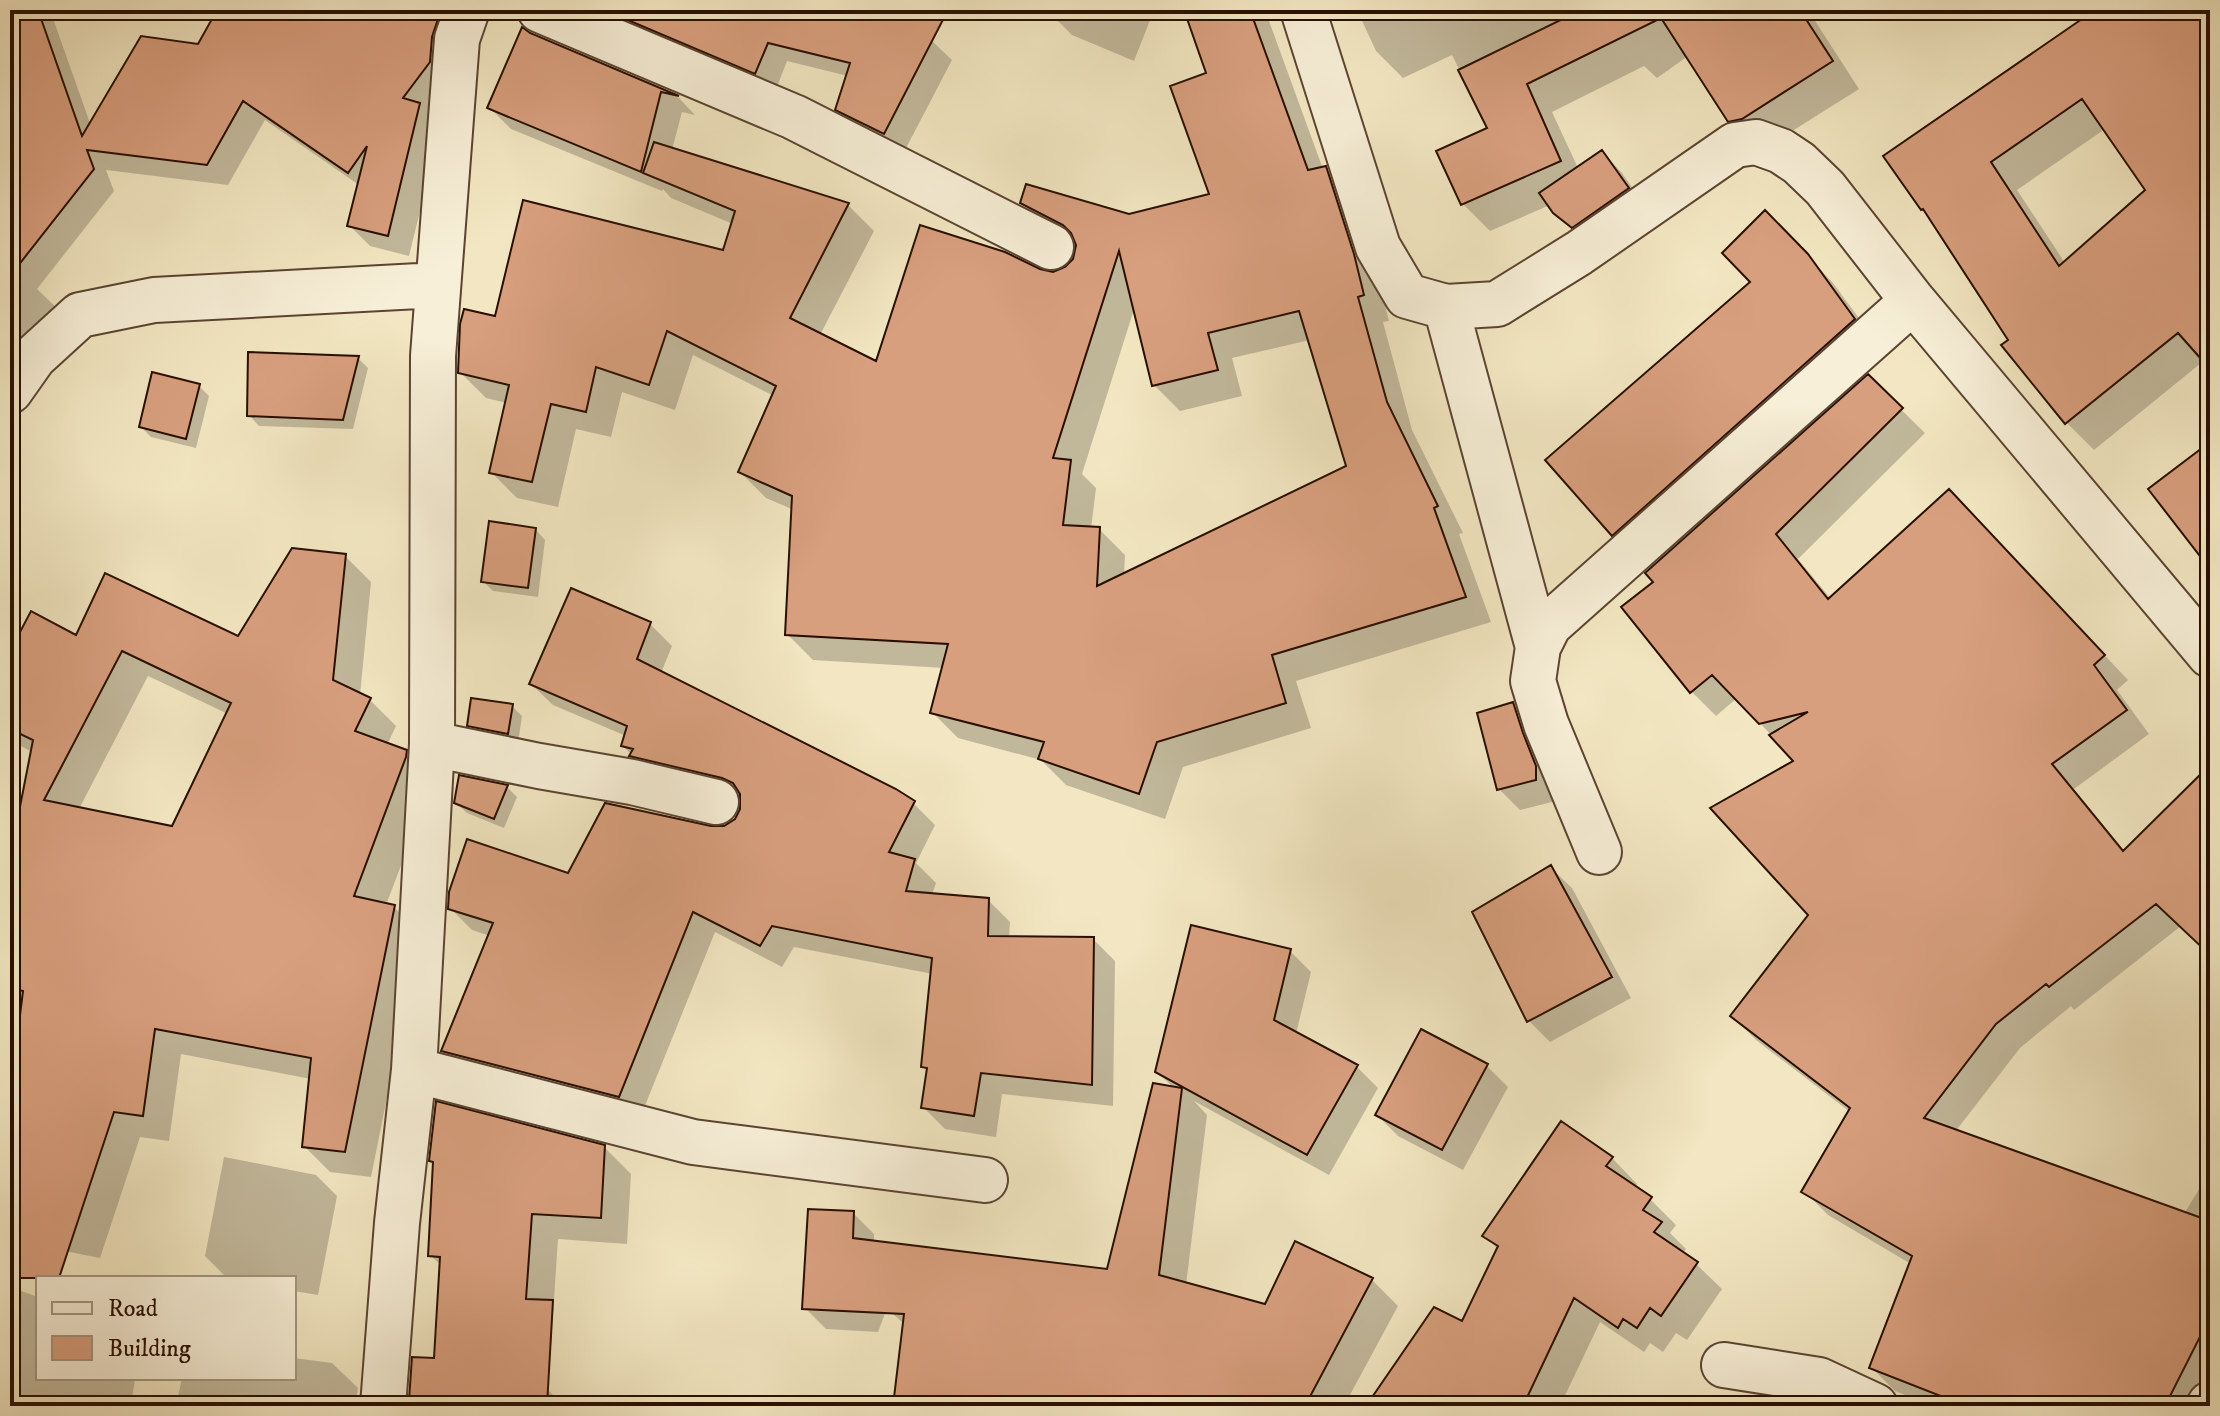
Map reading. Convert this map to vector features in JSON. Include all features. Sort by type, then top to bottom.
[{"type":"street","points":[[383,1406],[397,1223],[414,1070],[432,744],[433,356],[457,39],[467,10]]},
{"type":"street","points":[[540,10],[794,117],[1051,247]]},
{"type":"street","points":[[1303,10],[1378,247],[1407,296],[1446,307],[1497,304],[1579,253],[1735,145],[1756,142],[1781,151],[1799,163],[1825,188],[1913,301],[2210,655]]},
{"type":"street","points":[[10,391],[34,357],[80,315],[154,300],[438,285]]},
{"type":"street","points":[[1599,852],[1546,724],[1533,681],[1538,647],[1549,625],[1913,301]]},
{"type":"street","points":[[1446,307],[1538,647]]},
{"type":"street","points":[[432,744],[632,782],[716,802]]},
{"type":"street","points":[[414,1070],[693,1142],[985,1180]]},
{"type":"street","points":[[1724,1365],[1819,1380],[1875,1406]]},
{"type":"building","points":[[10,10],[38,10],[82,136],[141,36],[198,44],[217,10],[441,10],[432,37],[430,62],[403,98],[420,103],[388,236],[347,226],[367,146],[348,173],[243,101],[207,165],[87,150],[94,169],[10,276]]},
{"type":"building","points":[[604,10],[948,10],[884,134],[835,110],[850,63],[768,43],[755,74]]},
{"type":"building","points":[[1184,10],[1250,10],[1308,170],[1326,166],[1354,254],[1364,295],[1358,297],[1387,402],[1438,506],[1434,508],[1466,597],[1272,655],[1286,703],[1157,742],[1139,794],[1038,759],[1044,742],[930,713],[948,644],[785,635],[792,496],[738,472],[776,386],[667,331],[649,385],[596,367],[586,412],[551,404],[532,482],[489,473],[509,385],[458,373],[460,324],[464,309],[495,316],[523,200],[723,250],[735,211],[643,173],[654,142],[849,203],[790,318],[876,361],[920,225],[1005,252],[1053,272],[1073,259],[1076,245],[1063,225],[1020,203],[1026,184],[1129,214],[1209,194],[1170,86],[1206,73]],"holes":[[[1119,251],[1152,386],[1218,370],[1208,333],[1299,311],[1346,466],[1097,586],[1100,527],[1063,525],[1071,460],[1053,458]]]},
{"type":"building","points":[[1581,10],[1800,10],[1833,61],[1742,119],[1728,122],[1661,18],[1527,84],[1561,161],[1461,205],[1436,151],[1487,128],[1458,70]]},
{"type":"building","points":[[2095,10],[2210,10],[2210,369],[2178,333],[2065,424],[2001,345],[2008,340],[1923,209],[1883,156]],"holes":[[[2082,99],[2145,190],[2059,266],[1991,162]]]},
{"type":"building","points":[[522,27],[679,96],[661,92],[641,172],[487,108]]},
{"type":"building","points":[[1602,150],[1629,188],[1572,228],[1553,213],[1539,193]]},
{"type":"building","points":[[1765,210],[1808,254],[1855,319],[1612,536],[1545,460],[1750,282],[1722,253]]},
{"type":"building","points":[[248,352],[359,356],[343,420],[247,416]]},
{"type":"building","points":[[152,372],[200,384],[186,439],[139,427]]},
{"type":"building","points":[[1868,374],[1903,408],[1776,534],[1828,599],[1949,489],[2105,655],[2094,665],[2127,710],[2052,764],[2123,851],[2210,765],[2210,955],[2156,904],[1996,1024],[1924,1118],[2210,1221],[2210,1317],[2165,1406],[1966,1406],[1869,1368],[1912,1256],[1801,1192],[1850,1108],[1730,1016],[1808,915],[1710,808],[1793,761],[1769,735],[1808,712],[1759,724],[1712,675],[1690,693],[1621,607],[1653,582],[1645,573]]},
{"type":"building","points":[[2210,442],[2210,569],[2148,489]]},
{"type":"building","points":[[489,521],[536,528],[528,588],[481,582]]},
{"type":"building","points":[[292,548],[346,554],[333,680],[371,698],[355,731],[407,750],[354,896],[395,905],[345,1152],[302,1147],[311,1058],[155,1029],[143,1116],[114,1112],[60,1276],[10,1278],[10,1095],[23,991],[10,988],[10,858],[33,740],[10,729],[10,651],[31,611],[76,635],[105,573],[238,636]],"holes":[[[122,651],[231,703],[172,826],[44,800]]]},
{"type":"building","points":[[571,588],[651,622],[637,659],[915,801],[889,852],[915,859],[906,891],[989,898],[988,936],[1094,937],[1092,1085],[981,1073],[974,1116],[921,1108],[927,1068],[921,1067],[932,958],[772,926],[760,946],[693,912],[619,1097],[441,1051],[493,923],[448,909],[449,892],[467,839],[568,873],[605,803],[711,826],[724,826],[735,819],[740,809],[740,794],[733,783],[629,756],[633,749],[621,746],[627,726],[529,684]]},
{"type":"building","points":[[471,698],[513,704],[508,734],[467,726]]},
{"type":"building","points":[[1513,702],[1536,766],[1536,780],[1497,790],[1477,713]]},
{"type":"building","points":[[459,775],[508,785],[494,819],[454,803]]},
{"type":"building","points":[[1551,865],[1612,977],[1527,1022],[1472,912]]},
{"type":"building","points":[[1191,925],[1291,949],[1274,1020],[1358,1065],[1307,1155],[1155,1072]]},
{"type":"building","points":[[1421,1029],[1488,1064],[1442,1150],[1375,1115]]},
{"type":"building","points":[[1153,1083],[1182,1088],[1159,1275],[1265,1304],[1295,1241],[1373,1278],[1305,1406],[893,1406],[904,1314],[802,1309],[808,1209],[854,1211],[853,1238],[1107,1269]]},
{"type":"building","points":[[436,1101],[605,1145],[601,1218],[532,1214],[526,1299],[553,1300],[547,1406],[409,1400],[412,1357],[434,1358],[440,1257],[428,1256],[433,1162],[429,1161]]},
{"type":"building","points":[[1561,1121],[1613,1157],[1606,1166],[1652,1197],[1643,1210],[1662,1222],[1654,1232],[1698,1262],[1661,1316],[1650,1308],[1637,1328],[1623,1319],[1618,1328],[1574,1298],[1523,1406],[1366,1406],[1434,1307],[1462,1321],[1498,1246],[1482,1236]]}]
